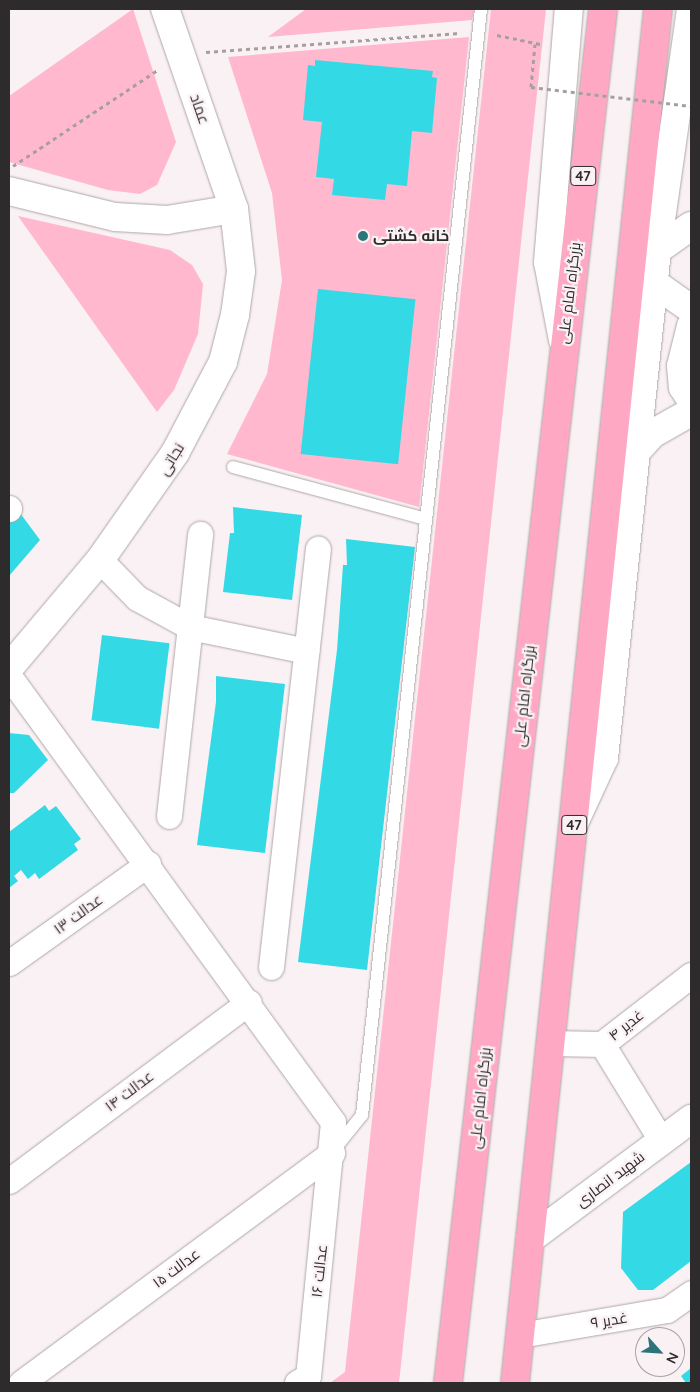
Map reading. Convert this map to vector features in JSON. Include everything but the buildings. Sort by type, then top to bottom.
[{"type":"highway","name":"بزرگراه امام علی","points":[[448,1383],[603,9]]},
{"type":"highway","name":"47","points":[[515,1383],[658,9]]},
{"type":"main road","name":"عماد","points":[[166,9],[234,209]]},
{"type":"main road","points":[[564,343],[548,262],[569,9]]},
{"type":"main road","points":[[574,823],[604,758],[657,250],[691,9]]},
{"type":"main road","points":[[9,191],[115,217],[167,220],[234,209]]},
{"type":"main road","name":"نجاتی","points":[[9,668],[100,560],[175,453],[223,362],[241,271],[234,209]]},
{"type":"main road","points":[[657,250],[691,226]]},
{"type":"main road","points":[[654,283],[691,309]]},
{"type":"main road","points":[[691,326],[681,366],[683,387],[691,400]]},
{"type":"main road","points":[[636,452],[652,434],[691,412]]},
{"type":"main road","name":"شهید انصاری","points":[[530,1239],[691,1119]]},
{"type":"street","points":[[169,816],[200,534]]},
{"type":"street","points":[[271,967],[318,548]]},
{"type":"street","points":[[100,560],[137,598],[190,627],[307,651]]},
{"type":"street","points":[[9,676],[249,1002],[332,1122],[332,1153]]},
{"type":"street","name":"عدالت ۱۳","points":[[9,963],[148,864]]},
{"type":"street","name":"غدیر ۴","points":[[551,1043],[602,1044],[691,975]]},
{"type":"street","name":"عدالت ۱۴","points":[[9,1181],[249,1002]]},
{"type":"street","points":[[602,1044],[661,1140]]},
{"type":"street","name":"عدالت ۱۵","points":[[21,1383],[332,1153]]},
{"type":"street","name":"عدالت ۱۶","points":[[297,1383],[308,1376],[332,1153]]},
{"type":"street","name":"غدیر ۹","points":[[520,1335],[667,1310],[691,1293]]},
{"type":"lane","points":[[332,1153],[362,1115],[481,9]]},
{"type":"lane","points":[[233,467],[426,519]]},
{"type":"path","points":[[9,172],[18,160],[181,54],[479,31],[535,44],[532,87],[691,106]]},
{"type":"shaded area","points":[[133,9],[176,142],[157,185],[140,194],[108,190],[9,162],[9,96]]},
{"type":"shaded area","points":[[306,9],[474,9],[472,20],[268,37]]},
{"type":"shaded area","points":[[491,9],[546,9],[399,1383],[330,1383],[345,1372]]},
{"type":"shaded area","name":"خانه کشتی","points":[[469,37],[419,507],[227,454],[267,374],[282,280],[272,193],[228,57]]},
{"type":"shaded area","points":[[18,216],[170,250],[192,265],[203,284],[198,334],[174,390],[157,412]]},
{"type":"place","name":"خانه کشتی","points":[[363,236]]}]
